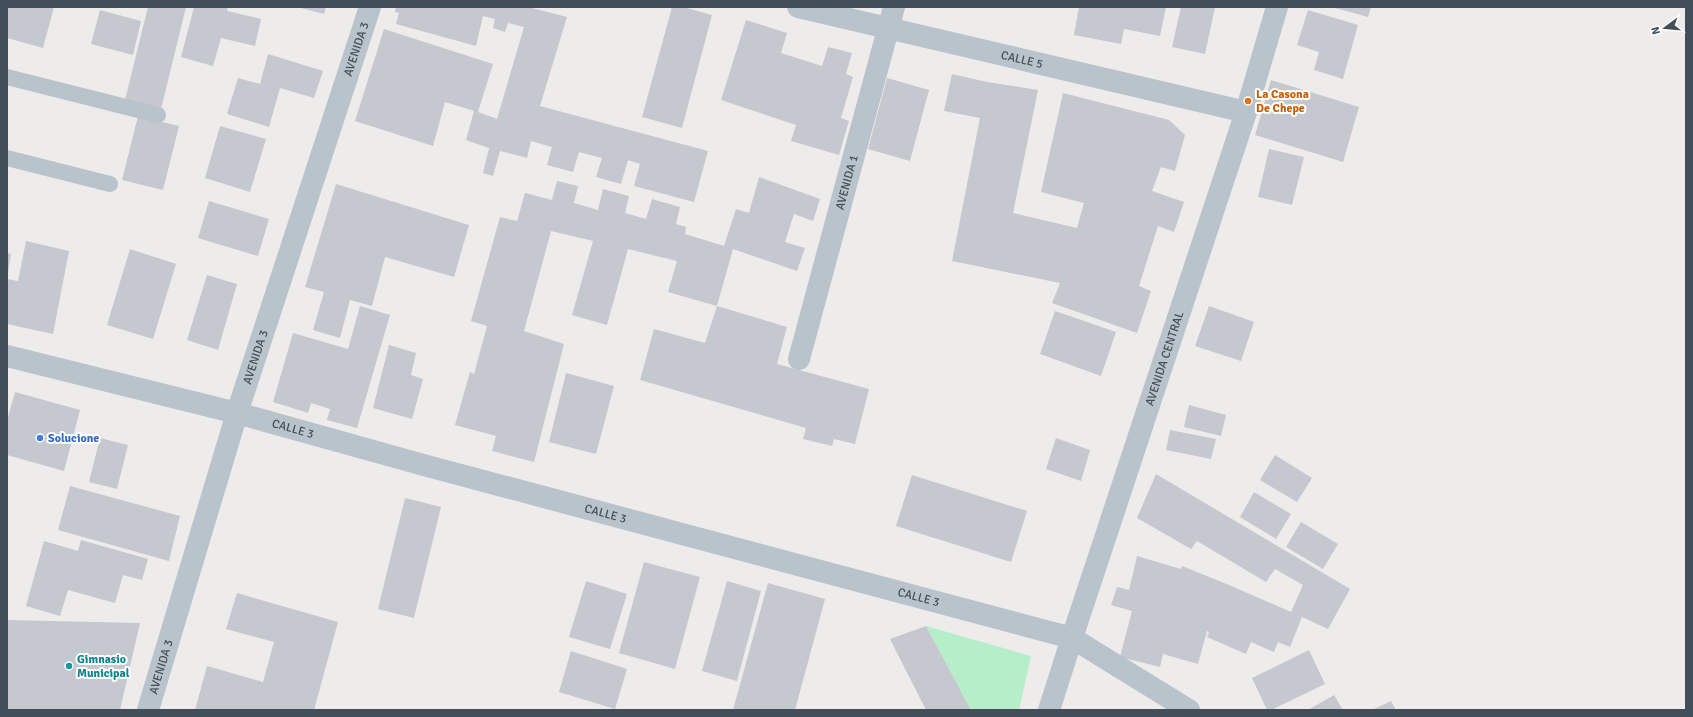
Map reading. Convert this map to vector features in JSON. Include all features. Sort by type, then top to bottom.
[{"type":"street","name":"AVENIDA 3","points":[[148,710],[238,413],[370,7]]},
{"type":"street","name":"CALLE 5","points":[[798,7],[1246,112]]},
{"type":"street","name":"AVENIDA 1","points":[[799,359],[894,7]]},
{"type":"street","name":"AVENIDA CENTRAL","points":[[1049,710],[1246,112],[1277,7]]},
{"type":"street","name":"CALLE 3","points":[[8,359],[238,413],[435,468],[1072,638],[1188,710]]},
{"type":"lane","points":[[7,77],[158,115]]},
{"type":"lane","points":[[7,158],[110,184]]},
{"type":"green space","points":[[926,626],[1031,656],[1019,710],[971,710]]},
{"type":"building","points":[[7,7],[54,7],[43,48],[7,38]]},
{"type":"building","points":[[148,7],[186,7],[161,109],[125,100]]},
{"type":"building","points":[[194,7],[228,7],[227,11],[261,19],[255,46],[221,38],[213,66],[181,57]]},
{"type":"building","points":[[297,7],[326,7],[324,14]]},
{"type":"building","points":[[396,7],[528,7],[567,17],[540,106],[708,151],[694,202],[634,186],[640,164],[628,160],[621,184],[596,177],[602,158],[579,152],[573,172],[547,165],[552,147],[531,141],[527,158],[500,151],[493,176],[483,173],[489,148],[466,140],[474,111],[445,102],[433,146],[355,121],[384,29],[493,64],[478,112],[497,119],[524,27],[508,23],[505,32],[493,28],[495,19],[483,16],[476,46],[396,24],[399,13],[395,12]]},
{"type":"building","points":[[672,7],[683,7],[712,15],[682,128],[642,117]]},
{"type":"building","points":[[1079,7],[1166,7],[1160,36],[1124,29],[1121,44],[1074,35]]},
{"type":"building","points":[[1181,7],[1215,7],[1205,54],[1172,47]]},
{"type":"building","points":[[1331,7],[1371,7],[1368,17]]},
{"type":"building","points":[[100,10],[141,21],[133,55],[91,44]]},
{"type":"building","points":[[1308,10],[1358,25],[1343,79],[1314,70],[1319,52],[1297,45]]},
{"type":"building","points":[[746,20],[787,33],[781,53],[822,66],[828,47],[852,53],[846,74],[853,77],[841,118],[849,121],[839,155],[791,141],[796,125],[721,100]]},
{"type":"building","points":[[268,54],[323,71],[314,98],[280,88],[269,127],[227,114],[238,78],[260,84]]},
{"type":"building","points":[[952,74],[987,82],[1038,90],[1013,213],[1077,228],[1084,203],[1041,192],[1063,93],[1169,120],[1185,135],[1175,171],[1161,167],[1152,191],[1184,202],[1174,232],[1158,226],[1139,286],[1151,291],[1137,333],[1052,303],[1060,283],[952,261],[980,118],[944,111]]},
{"type":"building","points":[[887,78],[929,90],[910,161],[868,149]]},
{"type":"building","points":[[1271,80],[1359,107],[1343,162],[1255,135]]},
{"type":"building","points":[[138,116],[179,126],[163,190],[122,180]]},
{"type":"building","points":[[220,126],[266,139],[250,192],[205,178]]},
{"type":"building","points":[[1269,149],[1304,157],[1292,205],[1258,197]]},
{"type":"building","points":[[759,177],[820,199],[813,221],[794,214],[785,242],[805,248],[797,271],[733,249],[717,306],[668,292],[677,261],[628,249],[607,325],[572,315],[593,241],[551,231],[524,331],[564,344],[534,462],[492,451],[496,436],[455,425],[470,372],[474,374],[487,326],[471,321],[500,217],[517,221],[525,193],[552,200],[557,181],[578,186],[574,203],[598,210],[603,189],[629,196],[625,213],[646,219],[652,199],[680,207],[676,224],[686,227],[685,234],[724,246],[736,209],[749,213]]},
{"type":"building","points":[[336,184],[469,225],[454,277],[385,257],[372,306],[350,300],[340,338],[313,330],[324,292],[305,287]]},
{"type":"building","points":[[209,201],[269,219],[258,256],[198,238]]},
{"type":"building","points":[[26,241],[69,251],[53,334],[7,324],[7,279],[18,281]]},
{"type":"building","points":[[130,249],[176,264],[153,339],[107,325]]},
{"type":"building","points":[[7,253],[11,254],[8,273],[7,272]]},
{"type":"building","points":[[207,275],[237,284],[218,350],[187,340]]},
{"type":"building","points":[[360,306],[390,315],[357,428],[327,420],[330,409],[311,403],[308,413],[273,402],[293,333],[348,349]]},
{"type":"building","points":[[717,306],[787,327],[777,364],[869,389],[855,444],[834,439],[832,446],[803,439],[806,428],[640,380],[654,329],[705,343]]},
{"type":"building","points":[[1209,306],[1254,322],[1241,361],[1195,346]]},
{"type":"building","points":[[1055,311],[1116,332],[1101,376],[1040,354]]},
{"type":"building","points":[[389,345],[416,353],[411,375],[423,379],[412,419],[373,408]]},
{"type":"building","points":[[566,373],[614,386],[596,454],[549,442]]},
{"type":"building","name":"Solucione","points":[[15,392],[80,410],[64,471],[7,455],[7,421]]},
{"type":"building","points":[[1189,405],[1226,415],[1221,436],[1184,427]]},
{"type":"building","points":[[1170,430],[1216,439],[1211,459],[1166,450]]},
{"type":"building","points":[[100,438],[128,445],[117,489],[89,482]]},
{"type":"building","points":[[1056,438],[1090,450],[1081,481],[1046,469]]},
{"type":"building","points":[[1275,455],[1312,478],[1297,502],[1260,480]]},
{"type":"building","points":[[1156,474],[1350,589],[1328,629],[1302,617],[1290,647],[1278,642],[1274,652],[1251,642],[1246,654],[1207,637],[1209,632],[1207,631],[1198,664],[1163,654],[1160,667],[1120,657],[1132,611],[1111,605],[1117,587],[1129,590],[1137,556],[1181,569],[1182,566],[1291,612],[1303,585],[1275,569],[1266,582],[1197,541],[1191,549],[1137,518]]},
{"type":"building","points":[[912,475],[1027,511],[1011,562],[896,526]]},
{"type":"building","points":[[70,486],[180,516],[169,561],[58,530]]},
{"type":"building","points":[[1254,492],[1291,514],[1276,539],[1240,517]]},
{"type":"building","points":[[405,498],[441,507],[414,618],[378,609]]},
{"type":"building","points":[[1301,522],[1338,544],[1323,569],[1286,547]]},
{"type":"building","points":[[81,540],[148,559],[142,580],[123,575],[115,603],[68,590],[60,616],[26,606],[44,541],[78,551]]},
{"type":"building","points":[[644,562],[700,577],[675,669],[619,653]]},
{"type":"building","points":[[586,581],[627,594],[610,649],[569,637]]},
{"type":"building","points":[[727,581],[761,591],[737,681],[702,671]]},
{"type":"building","points":[[768,583],[825,599],[795,710],[733,710]]},
{"type":"building","points":[[237,593],[338,622],[314,710],[195,710],[207,666],[263,682],[274,642],[226,629]]},
{"type":"building","name":"Gimnasio Municipal","points":[[7,620],[140,623],[120,710],[7,710]]},
{"type":"building","points":[[926,626],[971,710],[926,710],[890,639]]},
{"type":"building","points":[[1309,650],[1325,684],[1271,710],[1267,710],[1252,678]]},
{"type":"building","points":[[571,651],[627,669],[615,709],[559,692]]},
{"type":"building","points":[[1334,695],[1343,710],[1308,710]]},
{"type":"building","points":[[1391,701],[1396,710],[1372,710]]},
{"type":"place","name":"La Casona De Chepe","points":[[1248,101]]},
{"type":"place","name":"Solucione","points":[[40,438]]},
{"type":"place","name":"Gimnasio Municipal","points":[[69,666]]}]
